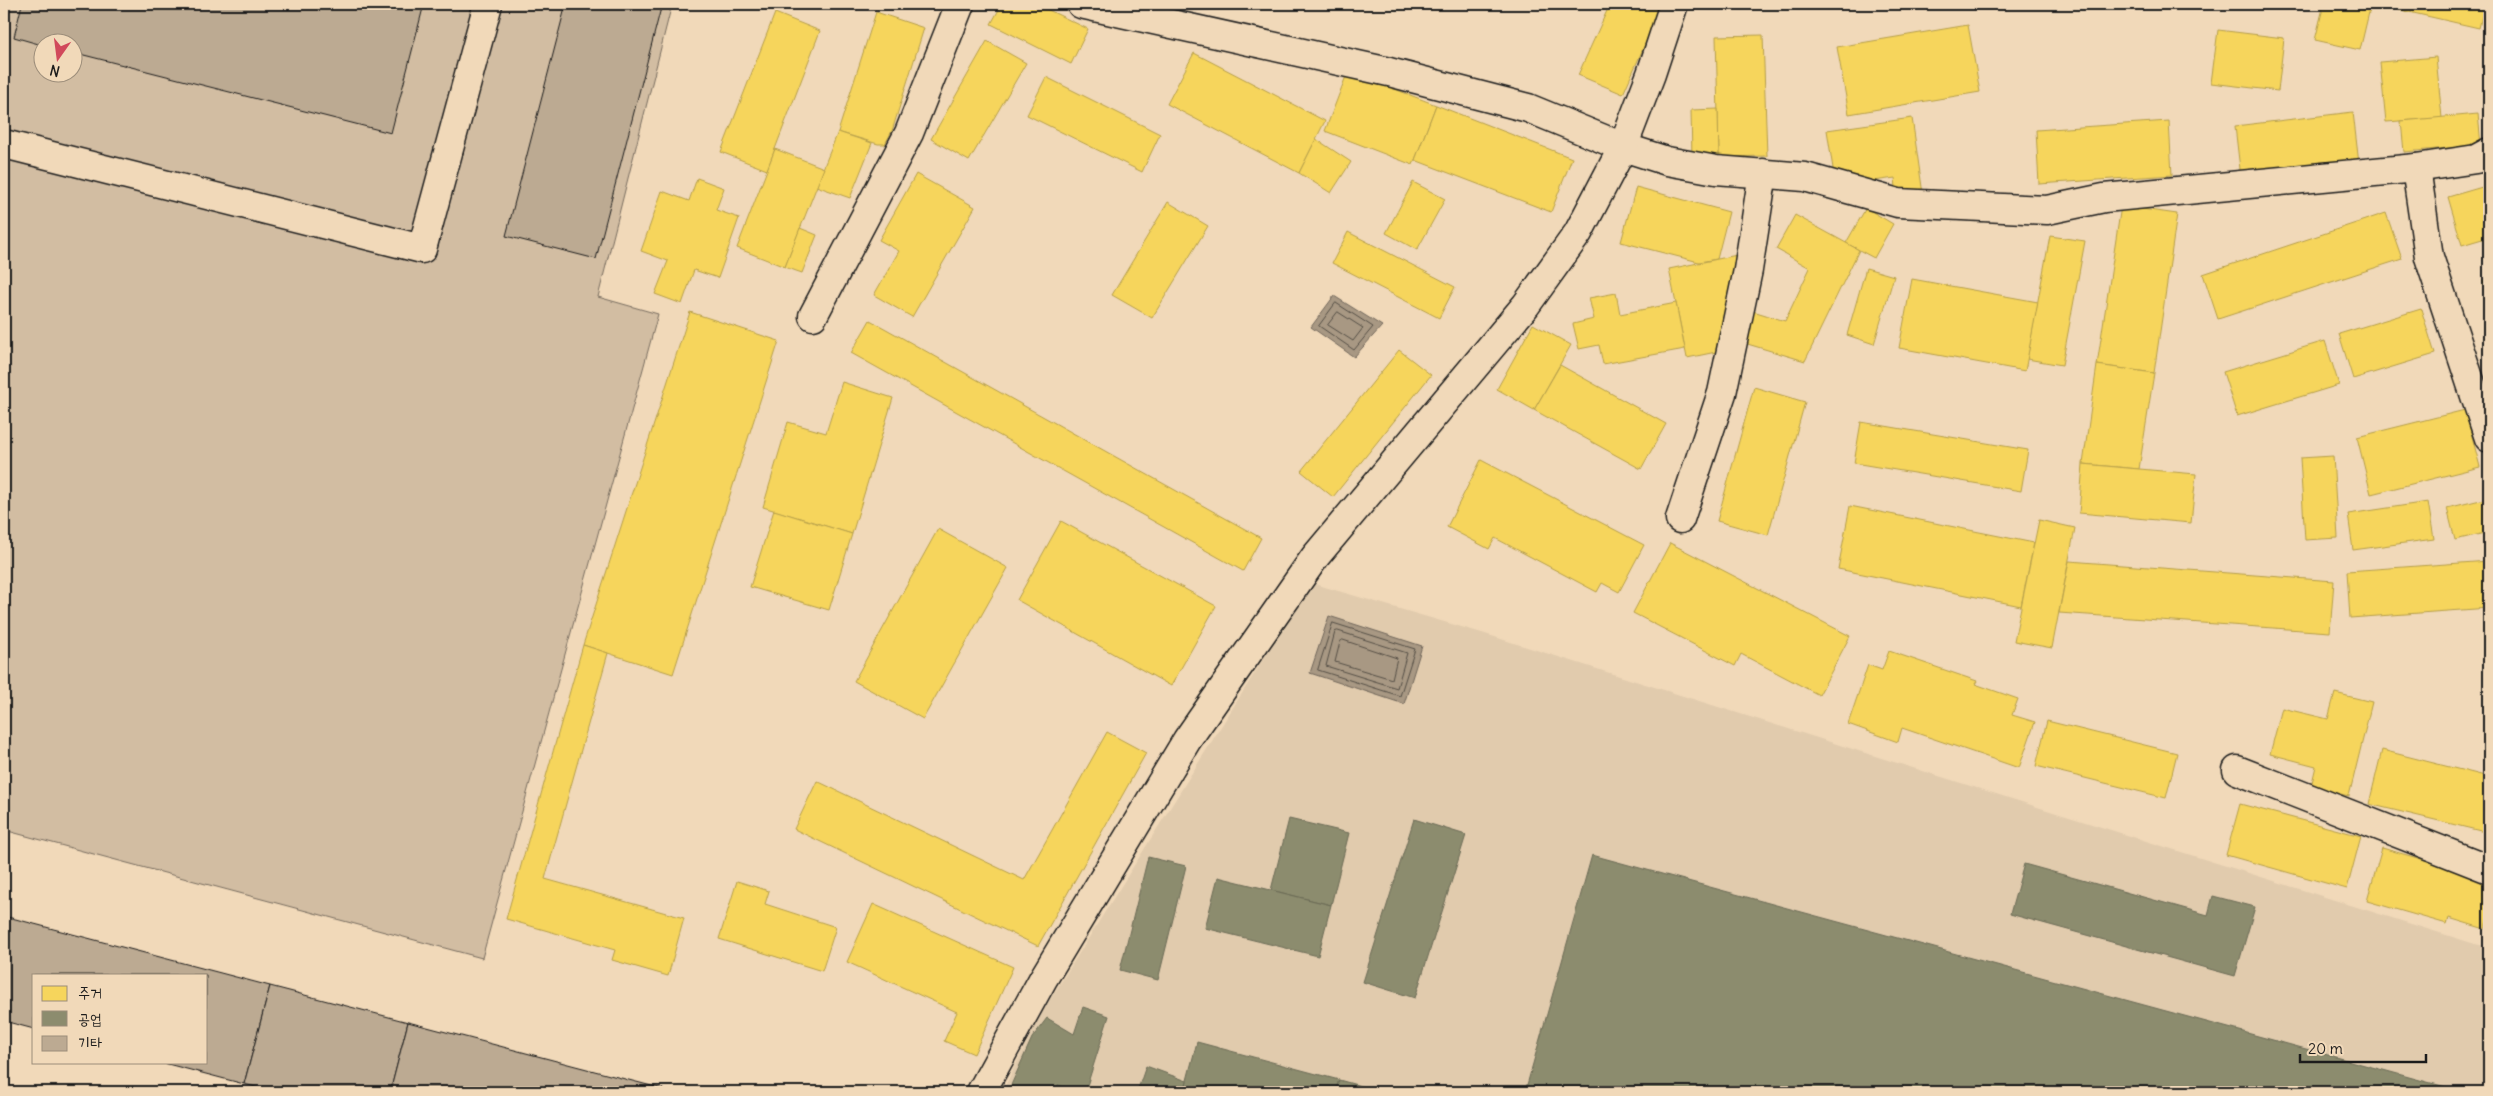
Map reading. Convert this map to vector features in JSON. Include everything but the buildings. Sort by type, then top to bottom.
[{"type":"street","points":[[4,144],[422,249],[488,4]]},
{"type":"street","points":[[812,316],[909,133],[960,4]]},
{"type":"street","points":[[1081,4],[1389,72],[1528,108],[1623,147],[1667,161],[1716,170],[1805,177],[1898,204],[2047,210],[2104,198],[2416,168],[2476,159],[2489,152]]},
{"type":"street","points":[[982,1092],[1043,979],[1187,740],[1316,557],[1526,305],[1578,233],[1623,147],[1651,74],[1674,4]]},
{"type":"street","points":[[2416,168],[2429,257],[2489,438]]},
{"type":"street","points":[[1680,519],[1722,393],[1748,270],[1763,174]]},
{"type":"street","points":[[2237,770],[2489,868]]},
{"type":"shaded area","points":[[4,4],[672,4],[598,297],[658,314],[482,958],[4,830]]},
{"type":"shaded area","points":[[1311,583],[1482,633],[2489,947],[2489,1092],[1002,1092],[1041,1014]]},
{"type":"water","points":[[1334,296],[1382,326],[1354,357],[1311,327]]},
{"type":"water","points":[[1329,616],[1422,646],[1404,704],[1310,673]]}]
